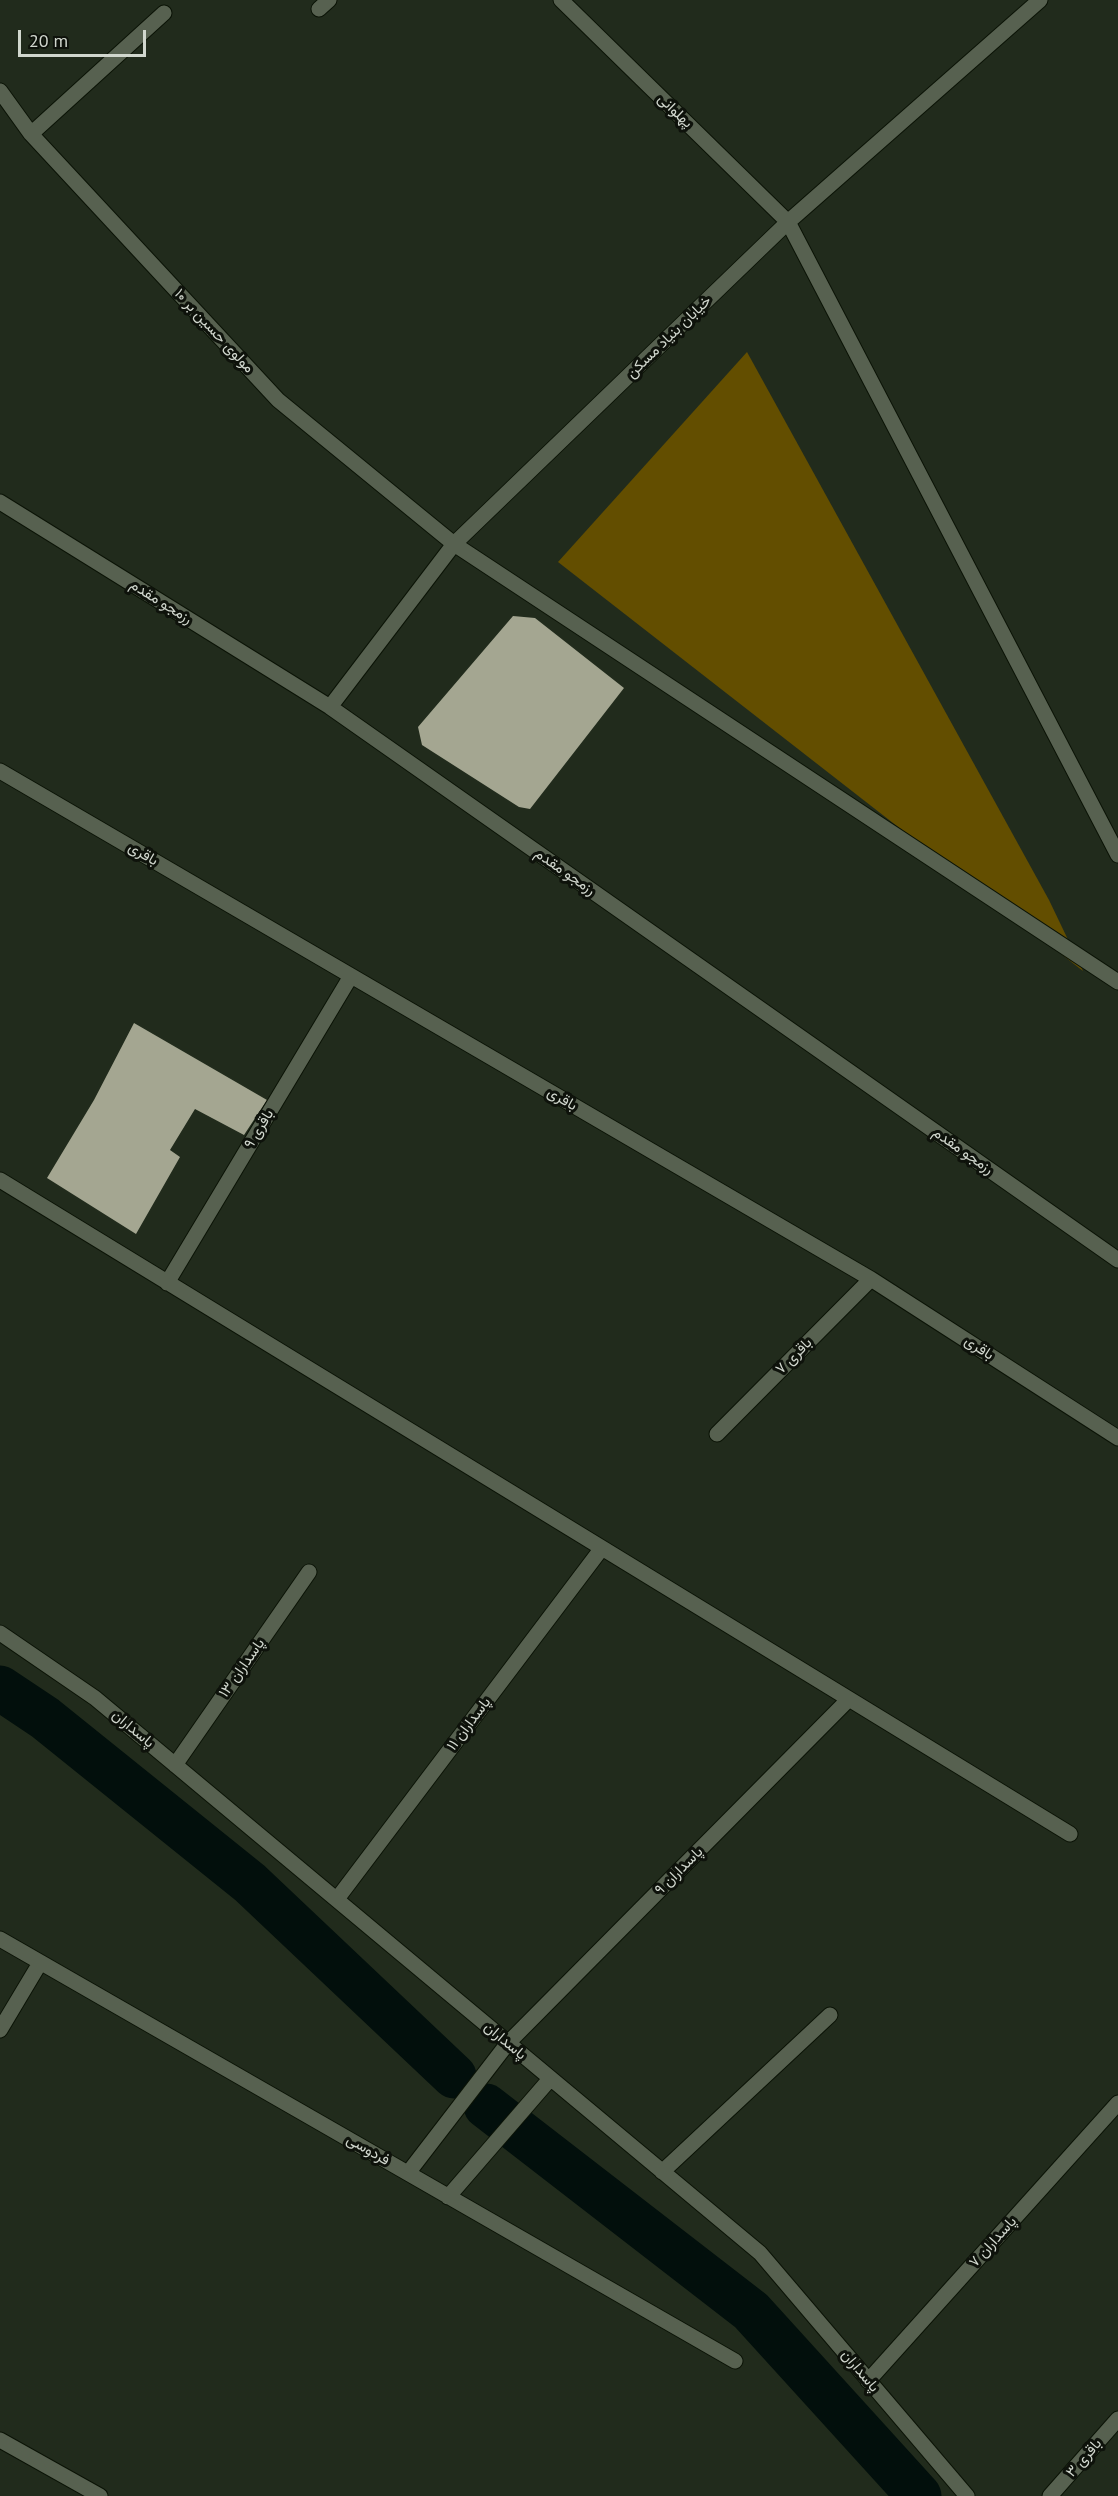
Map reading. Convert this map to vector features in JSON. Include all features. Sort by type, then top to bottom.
[{"type":"street","name":"پهلوانی","points":[[561,0],[788,222],[1118,855]]},
{"type":"street","name":"خیابان بنیاد مسکن","points":[[330,707],[454,544],[788,222],[1040,0]]},
{"type":"street","points":[[31,134],[164,13]]},
{"type":"street","name":"مولوی حسین بر ۱۰","points":[[0,91],[31,134],[278,400],[454,544],[1118,982]]},
{"type":"street","name":"رزمجو مقدم","points":[[0,502],[330,707],[1118,1260]]},
{"type":"street","name":"باقری","points":[[0,771],[871,1279],[1118,1438]]},
{"type":"street","name":"باقری ۹","points":[[167,1282],[351,976]]},
{"type":"street","points":[[0,1180],[1070,1834]]},
{"type":"street","name":"باقری ۷","points":[[717,1434],[871,1279]]},
{"type":"street","name":"پاسداران ۱۱","points":[[336,1899],[602,1548]]},
{"type":"street","name":"پاسداران ۱۳","points":[[175,1765],[309,1572]]},
{"type":"street","name":"پاسداران","points":[[0,1633],[95,1698],[508,2043],[549,2080],[759,2253],[967,2496]]},
{"type":"street","name":"پاسداران ۹","points":[[408,2173],[508,2043],[849,1699]]},
{"type":"street","name":"فردوسی","points":[[0,1940],[450,2195],[735,2361]]},
{"type":"street","points":[[0,2030],[40,1963]]},
{"type":"street","points":[[662,2172],[830,2015]]},
{"type":"street","points":[[450,2195],[549,2080]]},
{"type":"street","name":"پاسداران ۷","points":[[868,2381],[1118,2103]]},
{"type":"street","name":"باقری ۳","points":[[1050,2496],[1118,2419]]},
{"type":"street","points":[[0,2440],[100,2496]]},
{"type":"shaded area","points":[[747,352],[1049,900],[1083,971],[558,562]]},
{"type":"building","points":[[513,616],[535,618],[624,688],[530,809],[519,807],[422,745],[418,727]]},
{"type":"building","points":[[134,1023],[267,1100],[244,1135],[195,1109],[170,1150],[180,1157],[136,1234],[47,1178],[94,1100]]},
{"type":"waterway","points":[[0,1688],[45,1718],[250,1883],[454,2076]]},
{"type":"waterway","points":[[486,2106],[751,2311],[919,2496]]}]
